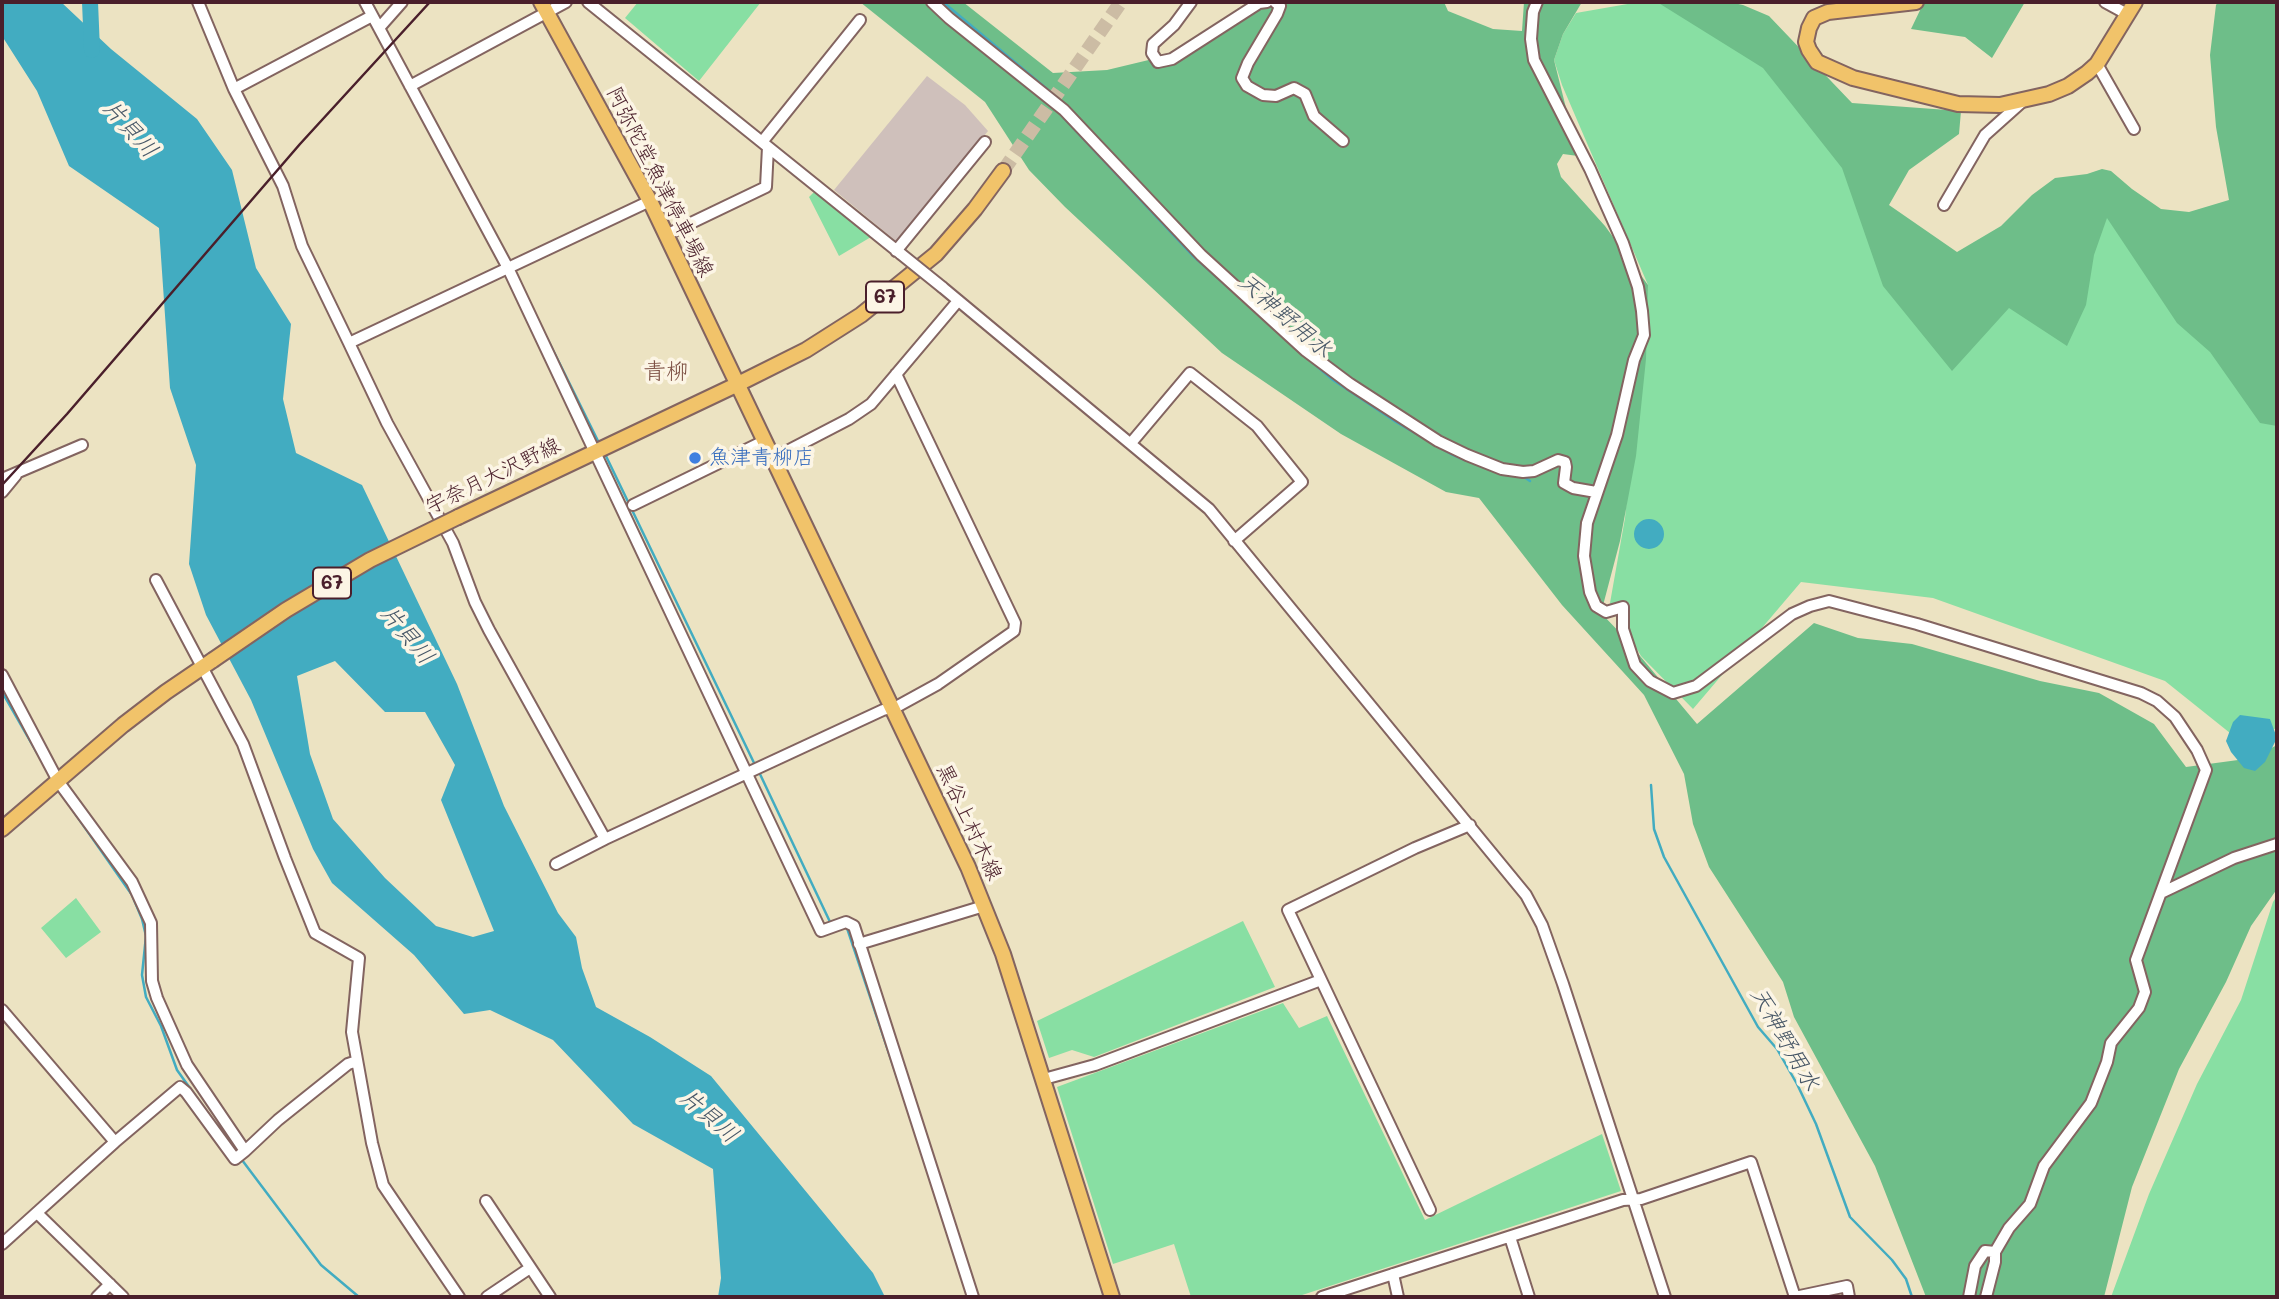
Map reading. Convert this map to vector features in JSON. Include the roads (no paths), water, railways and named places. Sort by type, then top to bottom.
[{"type":"main road","points":[[1916,2],[1828,12],[1814,18],[1808,28],[1806,42],[1809,50],[1817,62],[1853,78],[1958,104],[2000,105],[2023,101],[2068,86],[2087,74],[2097,64],[2131,8]]},
{"type":"main road","name":"阿弥陀堂魚津停車場線","points":[[544,7],[650,201],[736,385]]},
{"type":"main road","name":"宇奈月大沢野線","points":[[2,829],[123,725],[286,610],[370,560],[458,516],[806,350],[879,303],[936,254],[1003,171]]},
{"type":"main road","name":"黒谷上村木線","points":[[736,385],[984,906],[1003,954],[1044,1079],[1112,1297]]},
{"type":"street","points":[[198,2],[234,89],[283,186],[302,246],[387,423],[453,543],[475,602],[489,630],[605,839]]},
{"type":"street","points":[[365,2],[508,268],[596,449],[821,931],[846,922],[854,926],[974,1297]]},
{"type":"street","points":[[379,28],[402,2]]},
{"type":"street","points":[[410,86],[544,7],[566,2]]},
{"type":"street","points":[[588,2],[958,300],[1209,509],[1526,895],[1542,925],[1563,984],[1665,1297]]},
{"type":"street","points":[[932,2],[1064,110],[1201,255],[1306,351],[1350,384],[1438,441],[1466,455],[1502,469],[1523,472],[1534,471],[1558,460],[1564,462],[1566,467],[1564,483],[1573,488],[1596,492]]},
{"type":"street","points":[[1191,2],[1174,25],[1153,44],[1152,53],[1158,62],[1172,59],[1259,3],[1268,2]]},
{"type":"street","points":[[1275,2],[1280,6],[1277,14],[1242,78],[1247,86],[1263,95],[1276,96],[1294,88],[1305,94],[1314,116],[1343,141]]},
{"type":"street","points":[[1537,2],[1533,12],[1531,39],[1534,60],[1590,169],[1623,243],[1638,287],[1642,311],[1644,335],[1634,360],[1617,435],[1587,523],[1584,556],[1590,592],[1596,606],[1606,612],[1623,607],[1623,629],[1634,665],[1650,681],[1673,693],[1696,686],[1793,614],[1829,601],[1917,624],[2141,693],[2157,701],[2175,717],[2197,750],[2206,770],[2136,960],[2144,992],[2139,1008],[2111,1044],[2091,1103],[2044,1166],[2030,1204],[2009,1228],[1995,1252],[1986,1297]]},
{"type":"street","points":[[2105,2],[2131,8]]},
{"type":"street","points":[[234,89],[372,16]]},
{"type":"street","points":[[666,235],[766,187],[765,144],[860,20]]},
{"type":"street","points":[[2097,64],[2134,129]]},
{"type":"street","points":[[1944,205],[1985,135],[2023,101]]},
{"type":"street","points":[[899,252],[985,142]]},
{"type":"street","points":[[349,343],[650,201]]},
{"type":"street","points":[[772,459],[872,404],[958,300]]},
{"type":"street","points":[[1131,443],[1190,373],[1257,426],[1302,482],[1234,541]]},
{"type":"street","points":[[556,864],[883,710],[898,706],[949,677],[1014,631],[1015,623],[897,374]]},
{"type":"street","points":[[633,505],[764,441]]},
{"type":"street","points":[[2,479],[82,445]]},
{"type":"street","points":[[2,492],[18,472]]},
{"type":"street","points":[[156,580],[208,663],[243,744],[289,870],[316,933],[359,958],[352,1032],[372,1143],[383,1185],[459,1297]]},
{"type":"street","points":[[2,675],[58,781],[132,882],[151,923],[152,981],[167,1023],[187,1065],[245,1151]]},
{"type":"street","points":[[1430,1210],[1288,910],[1415,848],[1470,825]]},
{"type":"street","points":[[2161,893],[2234,858],[2277,844]]},
{"type":"street","points":[[859,944],[984,906]]},
{"type":"street","points":[[1044,1079],[1095,1065],[1321,980]]},
{"type":"street","points":[[2,1010],[115,1142]]},
{"type":"street","points":[[4,1238],[37,1213],[180,1087],[235,1159],[278,1120],[348,1064],[357,1061]]},
{"type":"street","points":[[1322,1297],[1351,1293],[1393,1274],[1623,1200],[1641,1199],[1751,1163],[1795,1297],[1847,1286],[1849,1297]]},
{"type":"street","points":[[486,1201],[550,1297]]},
{"type":"street","points":[[37,1213],[123,1297]]},
{"type":"street","points":[[1510,1237],[1529,1297]]},
{"type":"street","points":[[1969,1297],[1975,1266],[1985,1251],[1995,1252]]},
{"type":"street","points":[[487,1297],[530,1268]]},
{"type":"street","points":[[1393,1274],[1398,1297]]},
{"type":"street","points":[[97,1297],[110,1284]]},
{"type":"water","points":[[2,2],[61,2],[111,49],[197,119],[232,170],[256,268],[291,324],[283,399],[296,453],[362,485],[457,684],[504,806],[558,913],[576,937],[582,968],[596,1007],[711,1076],[873,1273],[885,1297],[718,1297],[721,1278],[713,1169],[633,1124],[553,1040],[490,1010],[464,1014],[414,955],[332,883],[313,849],[251,700],[206,615],[189,564],[196,465],[170,388],[159,228],[69,166],[37,91],[2,36]],"holes":[[[335,661],[385,712],[425,712],[455,765],[441,800],[494,931],[473,937],[436,926],[385,878],[333,819],[310,754],[297,676]]]},
{"type":"water","points":[[1649,519],[1655,520],[1663,528],[1663,540],[1655,548],[1649,549],[1643,548],[1635,540],[1634,534],[1635,528],[1643,520]]},
{"type":"water","points":[[2240,715],[2270,719],[2277,738],[2265,762],[2255,771],[2244,768],[2226,741],[2233,722]]},
{"type":"waterway","name":"片貝川","points":[[90,2],[92,50]]},
{"type":"waterway","points":[[371,2],[380,19]]},
{"type":"waterway","name":"天神野用水","points":[[943,2],[1047,89]]},
{"type":"waterway","name":"天神野用水","points":[[1062,116],[1192,255],[1265,320]]},
{"type":"waterway","points":[[547,338],[600,445]]},
{"type":"waterway","name":"天神野用水","points":[[1306,357],[1333,380],[1396,422],[1465,460]]},
{"type":"waterway","points":[[605,454],[756,767]]},
{"type":"waterway","name":"天神野用水","points":[[1521,475],[1530,481]]},
{"type":"waterway","points":[[2,692],[37,753]]},
{"type":"waterway","points":[[759,772],[831,924]]},
{"type":"waterway","name":"天神野用水","points":[[1651,785],[1654,829],[1664,857],[1758,1027],[1777,1049],[1797,1084],[1816,1124],[1850,1217],[1892,1260],[1906,1279],[1912,1297]]},
{"type":"waterway","points":[[74,812],[132,895],[146,936],[142,975],[146,997],[161,1026],[177,1070],[202,1105]]},
{"type":"waterway","points":[[847,928],[905,1101]]},
{"type":"waterway","points":[[242,1160],[321,1265],[359,1297]]},
{"type":"tunnel","points":[[1003,171],[1121,2]]},
{"type":"railway","points":[[2,485],[67,414],[300,144],[430,2]]},
{"type":"place","name":"魚津青柳店","points":[[695,458]]},
{"type":"district","name":"青柳","points":[[666,372]]}]
